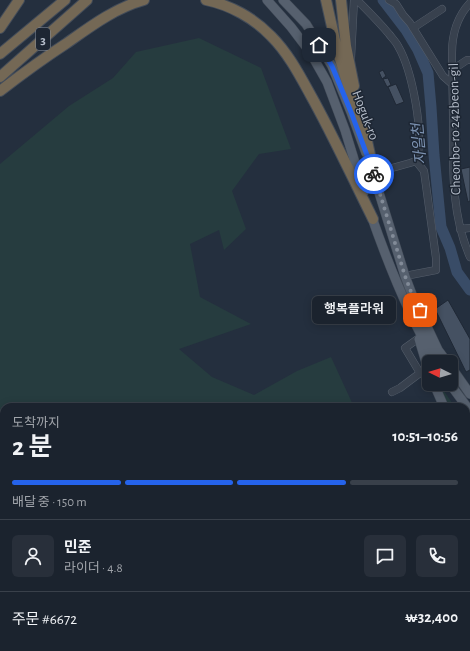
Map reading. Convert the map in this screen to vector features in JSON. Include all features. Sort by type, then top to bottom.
[{"type":"highway","points":[[0,22],[13,0]]},
{"type":"highway","points":[[0,28],[19,0]]},
{"type":"highway","name":"3","points":[[0,54],[65,0]]},
{"type":"highway","name":"3","points":[[0,71],[86,0]]},
{"type":"highway","name":"3","points":[[0,77],[86,0]]},
{"type":"highway","points":[[0,91],[20,75],[102,18],[136,2],[144,0]]},
{"type":"highway","points":[[206,0],[223,5],[251,19],[271,36],[294,64],[319,109],[373,219]]},
{"type":"highway","points":[[326,0],[337,49],[350,95],[367,141]]},
{"type":"highway","points":[[341,0],[350,67],[374,173]]},
{"type":"main road","name":"Hoguk-ro","points":[[266,0],[291,27],[310,52],[327,82],[345,130],[356,170],[382,248],[407,308],[432,355]]},
{"type":"main road","name":"Hoguk-ro","points":[[283,0],[306,24],[332,66],[374,173],[405,276],[413,297],[442,355]]},
{"type":"main road","points":[[407,308],[419,338],[422,355]]},
{"type":"main road","points":[[458,377],[470,394]]},
{"type":"main road","points":[[437,391],[442,403]]},
{"type":"main road","points":[[455,391],[464,403]]},
{"type":"street","points":[[350,67],[354,0]]},
{"type":"street","points":[[357,0],[398,45],[405,60],[412,83],[417,115],[418,154],[416,161]]},
{"type":"street","points":[[389,0],[395,2],[443,76],[452,84]]},
{"type":"street","name":"Cheonbo-ro 242beon-gil","points":[[470,3],[457,22],[453,35],[452,50],[454,194],[460,229],[470,257]]},
{"type":"street","points":[[413,28],[442,9]]},
{"type":"street","points":[[452,70],[467,60],[470,60]]},
{"type":"street","points":[[374,173],[416,161]]},
{"type":"street","points":[[405,276],[436,270],[436,258],[424,170],[416,161]]},
{"type":"street","points":[[460,229],[470,228]]},
{"type":"street","points":[[419,338],[405,348],[422,367]]},
{"type":"street","points":[[392,392],[422,374]]},
{"type":"green space","points":[[199,38],[261,68],[291,149],[259,154],[232,191],[246,229],[224,250],[219,230],[190,244],[200,297],[251,324],[179,349],[212,377],[254,395],[297,371],[331,357],[352,403],[0,403],[0,164],[69,106],[113,78],[136,52]]},
{"type":"green space","points":[[441,391],[444,391],[452,403],[446,403]]},
{"type":"building","points":[[383,70],[386,76],[382,79],[379,72]]},
{"type":"building","points":[[388,78],[391,85],[387,87],[383,79]]},
{"type":"building","points":[[396,84],[404,102],[396,105],[388,87]]},
{"type":"building","points":[[470,167],[470,201],[468,202],[461,169]]},
{"type":"building","points":[[448,300],[470,339],[470,370],[466,372],[435,309]]},
{"type":"waterway","name":"자일천","points":[[383,0],[406,30],[418,50],[428,73],[441,227],[450,248],[457,272],[470,290]]},
{"type":"way so far","points":[[374,174],[405,276],[420,310]]},
{"type":"place","name":"행복플라워","points":[[420,310]]},
{"type":"route","points":[[319,45],[332,66],[374,174]]}]
